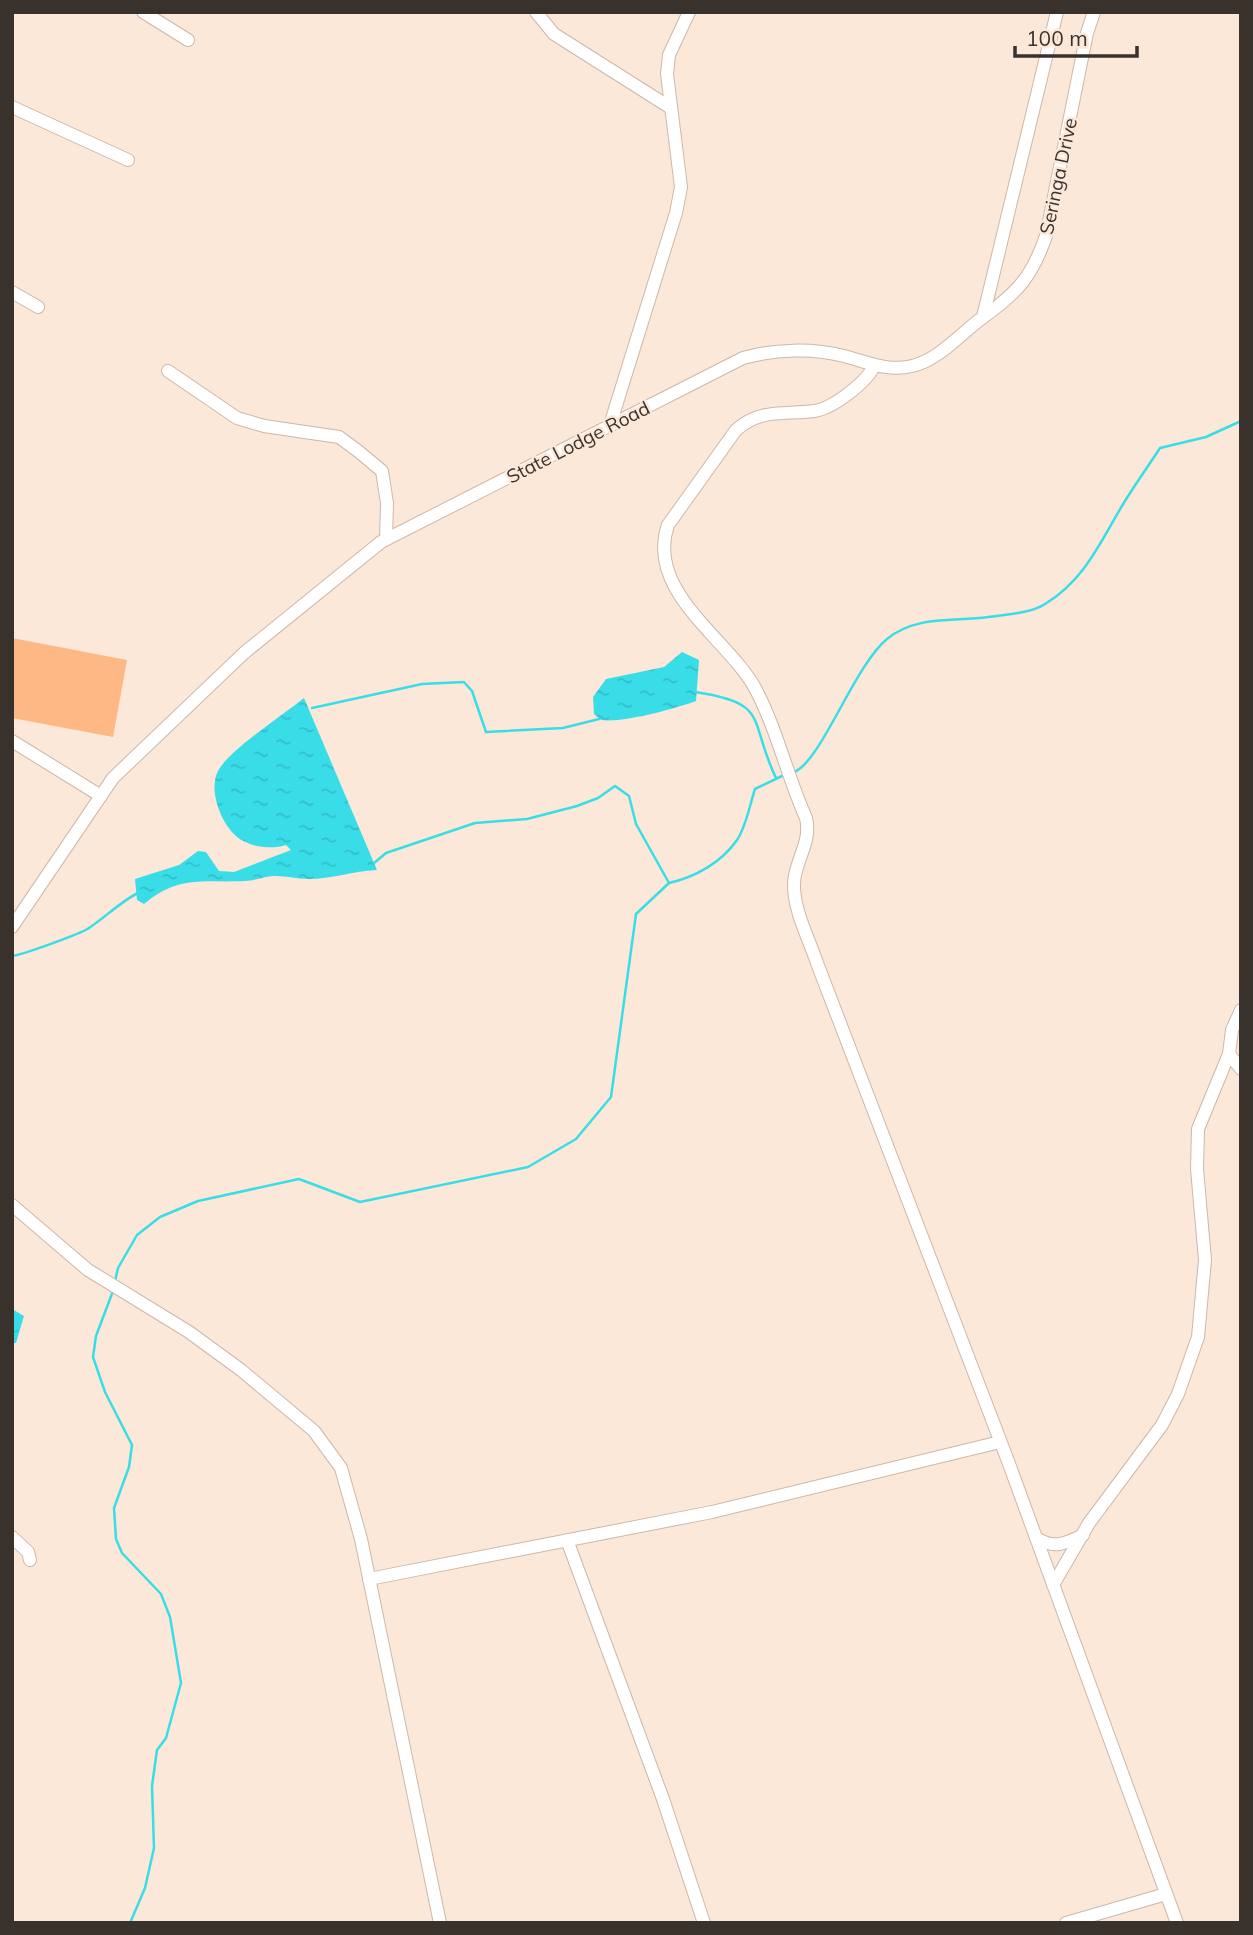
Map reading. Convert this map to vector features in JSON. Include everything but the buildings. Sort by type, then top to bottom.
[{"type":"street","points":[[143,12],[188,40]]},
{"type":"street","points":[[536,12],[554,34],[671,108]]},
{"type":"street","points":[[610,425],[676,213],[681,187],[667,74],[669,55],[689,12]]},
{"type":"street","points":[[983,317],[1057,12]]},
{"type":"street","name":"Seringa Drive","points":[[983,317],[1017,292],[1037,264],[1054,207],[1083,50],[1094,12]]},
{"type":"street","points":[[12,107],[128,160]]},
{"type":"street","points":[[12,292],[38,307]]},
{"type":"street","name":"State Lodge Road","points":[[12,927],[113,778],[244,653],[386,539],[743,358],[772,350],[842,355],[874,366],[914,366],[935,355],[983,317]]},
{"type":"street","points":[[874,366],[861,384],[825,408],[768,412],[744,423],[730,436],[668,525],[665,534],[667,564],[684,602],[755,687],[795,791],[808,828],[794,880],[794,895],[817,963],[1036,1538],[1177,1923]]},
{"type":"street","points":[[168,371],[237,418],[264,426],[339,437],[358,451],[382,471],[387,502],[386,539]]},
{"type":"street","points":[[12,741],[101,796]]},
{"type":"street","points":[[1053,1585],[1083,1535],[1162,1425],[1178,1394],[1198,1337],[1205,1260],[1197,1169],[1198,1129],[1229,1054],[1232,1030],[1241,1010]]},
{"type":"street","points":[[1229,1054],[1241,1069]]},
{"type":"street","points":[[12,1205],[107,1283],[199,1339],[314,1431],[341,1468],[369,1579],[440,1923]]},
{"type":"street","points":[[369,1579],[712,1512],[1000,1442]]},
{"type":"street","points":[[1036,1538],[1054,1545],[1065,1544],[1083,1535]]},
{"type":"street","points":[[12,1537],[28,1552],[30,1560]]},
{"type":"street","points":[[567,1540],[663,1799],[704,1923]]},
{"type":"street","points":[[1066,1923],[1166,1894]]},
{"type":"shaded area","points":[[12,638],[127,660],[113,737],[12,718]]},
{"type":"water","points":[[682,652],[699,660],[696,701],[622,719],[601,720],[594,714],[593,697],[606,679],[664,667]]},
{"type":"water","points":[[304,698],[377,870],[317,879],[272,876],[249,881],[192,882],[169,888],[144,904],[137,900],[135,879],[179,865],[198,851],[206,852],[219,871],[234,872],[291,850],[286,845],[252,845],[235,835],[221,814],[214,787],[218,771],[233,754]]},
{"type":"water","points":[[12,1309],[24,1316],[16,1343],[12,1343]]},
{"type":"waterway","points":[[794,772],[804,765],[815,751],[862,670],[887,639],[898,631],[923,623],[1010,614],[1033,610],[1045,604],[1082,571],[1160,448],[1206,437],[1241,421]]},
{"type":"waterway","points":[[312,708],[422,684],[464,682],[472,691],[486,732],[563,728],[599,719]]},
{"type":"waterway","points":[[695,692],[719,696],[747,709],[754,717],[776,778]]},
{"type":"waterway","points":[[374,863],[386,853],[475,823],[527,819],[577,806],[598,798],[615,786],[629,796],[636,824],[669,883],[698,873],[723,856],[740,835],[755,789],[784,775]]},
{"type":"waterway","points":[[115,1281],[118,1268],[137,1235],[160,1217],[198,1201],[299,1179],[360,1202],[528,1167],[576,1139],[611,1097],[636,914],[669,883]]},
{"type":"waterway","points":[[12,956],[84,931],[138,893]]},
{"type":"waterway","points":[[113,1291],[96,1336],[93,1357],[105,1392],[132,1445],[129,1467],[114,1508],[116,1539],[122,1553],[161,1594],[170,1617],[181,1683],[166,1738],[157,1750],[152,1786],[154,1848],[145,1888],[130,1923]]}]
